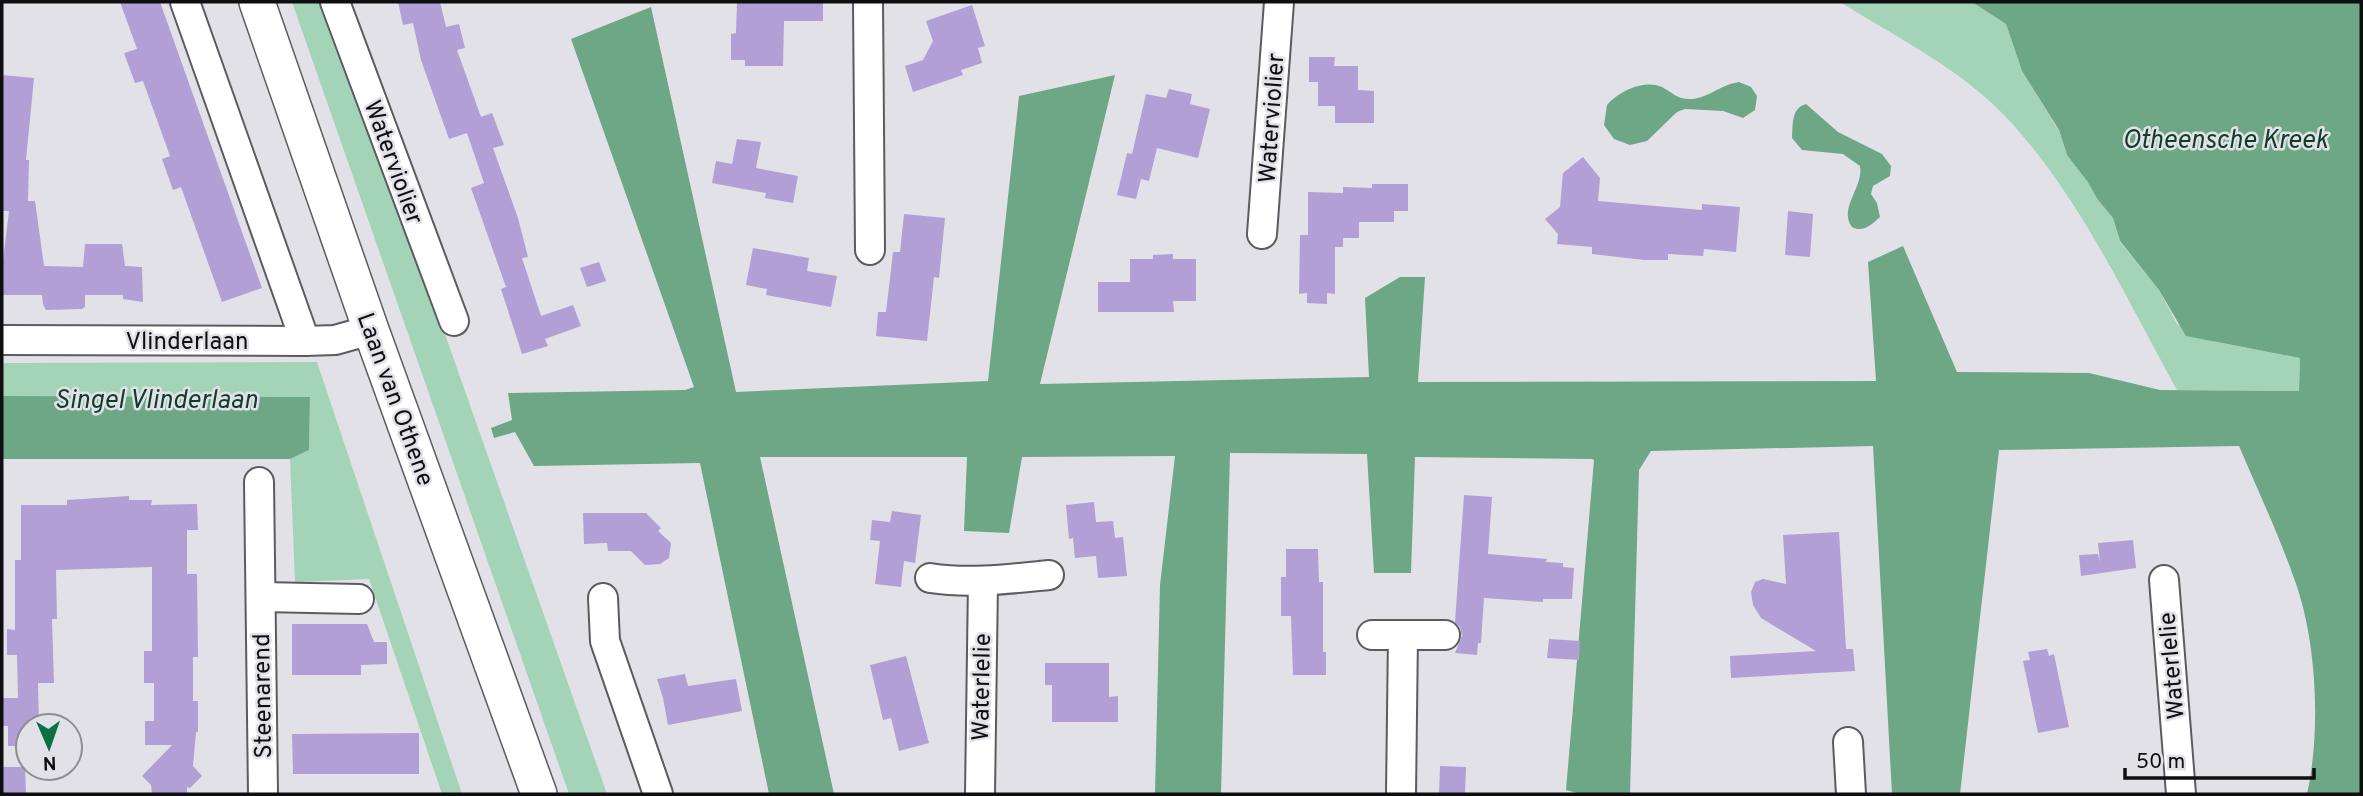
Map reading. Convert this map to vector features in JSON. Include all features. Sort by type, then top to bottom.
[{"type":"street","points":[[185,2],[304,341]]},
{"type":"street","name":"Laan van Othene","points":[[236,2],[539,794]]},
{"type":"street","name":"Laan van Othene","points":[[257,2],[515,794]]},
{"type":"street","name":"Waterviolier","points":[[335,2],[454,321]]},
{"type":"street","points":[[868,2],[870,250]]},
{"type":"street","name":"Waterviolier","points":[[1262,234],[1279,2]]},
{"type":"street","name":"Vlinderlaan","points":[[2,341],[304,341],[335,340],[363,333]]},
{"type":"street","name":"Steenarend","points":[[259,482],[263,794]]},
{"type":"street","points":[[930,578],[983,581],[1049,575]]},
{"type":"street","name":"Waterlelie","points":[[2164,580],[2181,794]]},
{"type":"street","name":"Waterlelie","points":[[980,794],[983,581]]},
{"type":"street","name":"Steenarend","points":[[261,597],[359,599]]},
{"type":"street","points":[[603,598],[605,641],[658,794]]},
{"type":"street","points":[[1372,635],[1445,635]]},
{"type":"street","points":[[1401,794],[1403,635]]},
{"type":"street","points":[[1848,742],[1851,794]]},
{"type":"shaded area","points":[[292,2],[328,2],[607,794],[569,794]]},
{"type":"shaded area","points":[[1840,2],[1972,2],[2006,24],[2022,71],[2059,131],[2067,155],[2113,218],[2120,242],[2159,290],[2177,324],[2216,342],[2300,358],[2299,391],[2177,390],[2078,212],[2056,178],[2005,116],[1947,68]]},
{"type":"shaded area","points":[[317,362],[462,794],[442,794],[369,579],[295,582],[290,459],[309,450],[310,397],[2,396],[2,363]]},
{"type":"water","name":"Otheensche Kreek","points":[[1972,2],[2361,2],[2361,794],[2307,794],[2315,715],[2308,631],[2289,564],[2239,446],[1999,450],[1960,794],[1892,794],[1873,446],[1651,451],[1639,470],[1630,794],[1581,794],[1566,790],[1592,459],[1415,457],[1411,573],[1374,573],[1367,454],[1230,453],[1221,794],[1155,794],[1160,585],[1175,456],[1022,457],[1009,533],[964,531],[967,457],[760,457],[834,794],[769,794],[700,463],[534,466],[515,432],[494,438],[491,428],[512,420],[508,393],[685,390],[694,387],[571,39],[651,7],[736,392],[988,381],[1019,96],[1115,75],[1040,384],[1369,377],[1365,298],[1400,277],[1425,277],[1418,382],[1876,381],[1868,262],[1903,246],[1957,372],[2089,373],[2160,390],[2299,391],[2300,358],[2186,336],[2159,290],[2120,241],[2113,218],[2067,155],[2059,130],[2022,71],[2006,24]]},
{"type":"water","points":[[1739,82],[1751,87],[1757,96],[1755,110],[1743,118],[1723,111],[1685,109],[1677,112],[1647,141],[1630,145],[1614,139],[1604,125],[1607,105],[1618,95],[1640,85],[1655,85],[1679,97],[1692,99]]},
{"type":"water","points":[[1806,104],[1838,132],[1882,154],[1891,166],[1890,176],[1873,186],[1871,194],[1877,203],[1880,217],[1867,227],[1852,227],[1848,220],[1849,205],[1858,182],[1860,166],[1843,154],[1802,150],[1792,138],[1795,113]]},
{"type":"water","name":"Singel Vlinderlaan","points":[[2,396],[310,397],[309,450],[290,459],[2,459]]},
{"type":"building","points":[[120,2],[160,2],[262,288],[222,302],[181,187],[173,190],[162,159],[170,156],[143,81],[135,83],[124,53],[137,49]]},
{"type":"building","points":[[398,2],[440,2],[446,27],[459,24],[465,48],[457,50],[481,117],[492,113],[504,145],[493,148],[518,218],[528,257],[522,258],[541,316],[573,305],[581,326],[545,339],[548,346],[522,354],[501,289],[506,287],[471,188],[484,183],[467,133],[449,139],[421,60],[413,23],[403,25]]},
{"type":"building","points":[[737,2],[823,2],[823,21],[784,21],[783,66],[745,66],[745,60],[731,60],[731,34],[736,33]]},
{"type":"building","points":[[972,5],[985,46],[978,48],[982,63],[961,70],[963,75],[913,92],[905,66],[923,60],[933,41],[926,21]]},
{"type":"building","points":[[1309,57],[1335,57],[1334,66],[1358,66],[1358,90],[1374,91],[1374,123],[1335,123],[1335,106],[1318,106],[1318,82],[1309,82]]},
{"type":"building","points":[[2,75],[34,78],[26,160],[29,160],[28,201],[35,201],[44,266],[83,267],[85,244],[122,244],[125,266],[142,267],[143,302],[123,299],[123,295],[85,295],[85,307],[82,309],[46,310],[42,295],[2,295],[2,269],[9,211],[2,211]]},
{"type":"building","points":[[1169,89],[1192,94],[1190,104],[1210,109],[1198,158],[1157,148],[1149,181],[1141,179],[1136,199],[1117,195],[1127,153],[1132,154],[1146,94],[1166,98]]},
{"type":"building","points":[[737,139],[761,142],[756,168],[798,176],[793,203],[765,198],[766,193],[712,183],[716,161],[732,164]]},
{"type":"building","points":[[1583,157],[1600,178],[1598,201],[1702,210],[1702,204],[1740,207],[1736,252],[1704,249],[1703,256],[1668,254],[1668,260],[1644,260],[1592,254],[1592,247],[1557,244],[1558,234],[1545,219],[1560,207],[1563,173]]},
{"type":"building","points":[[1372,184],[1408,184],[1408,211],[1394,211],[1394,222],[1359,222],[1359,238],[1343,238],[1343,247],[1335,247],[1335,294],[1327,293],[1327,304],[1307,303],[1307,293],[1299,294],[1300,235],[1308,235],[1308,192],[1343,193],[1343,187],[1372,188]]},
{"type":"building","points":[[1788,211],[1813,214],[1810,257],[1785,255]]},
{"type":"building","points":[[904,214],[945,218],[939,278],[934,277],[927,341],[876,336],[878,312],[886,312],[893,252],[900,252]]},
{"type":"building","points":[[753,248],[809,258],[807,271],[837,276],[831,307],[766,295],[767,289],[746,285]]},
{"type":"building","points":[[1173,254],[1173,259],[1196,259],[1196,301],[1173,301],[1174,312],[1098,312],[1098,282],[1130,282],[1130,259],[1153,259],[1153,255]]},
{"type":"building","points":[[599,262],[606,281],[587,287],[580,268]]},
{"type":"building","points":[[1464,495],[1492,497],[1488,554],[1547,559],[1546,562],[1563,563],[1563,567],[1574,568],[1572,599],[1543,599],[1543,602],[1484,598],[1481,643],[1478,643],[1477,655],[1455,653],[1462,636],[1460,627],[1455,622]]},
{"type":"building","points":[[129,496],[129,500],[152,500],[151,505],[197,504],[198,530],[187,530],[187,574],[197,574],[198,657],[193,657],[193,701],[198,701],[198,732],[193,766],[202,776],[190,788],[187,787],[187,794],[152,794],[151,785],[142,776],[172,745],[145,745],[145,721],[154,721],[154,683],[144,683],[144,651],[152,651],[152,567],[56,570],[57,619],[52,619],[54,683],[38,683],[39,712],[14,712],[14,746],[8,746],[8,726],[2,726],[2,698],[18,698],[17,655],[7,655],[7,629],[15,630],[15,560],[21,560],[21,505],[67,505],[67,500]]},
{"type":"building","points":[[1094,502],[1096,522],[1113,521],[1115,538],[1123,537],[1127,576],[1098,578],[1096,556],[1075,558],[1073,538],[1069,539],[1066,505]]},
{"type":"building","points":[[892,511],[921,515],[915,563],[904,561],[901,587],[875,584],[880,541],[870,540],[872,520],[890,522]]},
{"type":"building","points":[[583,513],[646,513],[661,528],[658,531],[671,543],[669,558],[660,564],[645,565],[631,551],[608,551],[607,543],[584,544]]},
{"type":"building","points":[[1839,532],[1846,649],[1853,649],[1855,671],[1731,678],[1730,656],[1816,651],[1761,618],[1753,605],[1751,592],[1755,582],[1763,579],[1786,584],[1783,535]]},
{"type":"building","points":[[2133,540],[2136,568],[2081,576],[2079,555],[2098,554],[2100,562],[2098,543]]},
{"type":"building","points":[[1286,549],[1318,549],[1319,582],[1323,582],[1323,652],[1326,652],[1326,675],[1293,675],[1291,616],[1281,616],[1281,577],[1286,577]]},
{"type":"building","points":[[292,624],[367,624],[374,642],[387,642],[387,664],[361,665],[361,675],[292,675]]},
{"type":"building","points":[[1549,639],[1580,641],[1579,660],[1547,658]]},
{"type":"building","points":[[2047,649],[2049,656],[2054,654],[2069,727],[2038,733],[2023,661],[2030,660],[2028,652]]},
{"type":"building","points":[[906,656],[929,743],[899,751],[891,718],[883,720],[870,665]]},
{"type":"building","points":[[1045,663],[1109,663],[1109,697],[1118,696],[1118,722],[1052,722],[1052,685],[1045,685]]},
{"type":"building","points":[[685,674],[688,686],[736,679],[742,711],[668,725],[657,679]]},
{"type":"building","points":[[419,733],[419,774],[293,774],[292,734]]},
{"type":"building","points":[[1440,766],[1466,767],[1465,794],[1439,794]]},
{"type":"building","points":[[2,767],[14,767],[14,782],[26,782],[26,794],[2,794]]}]
